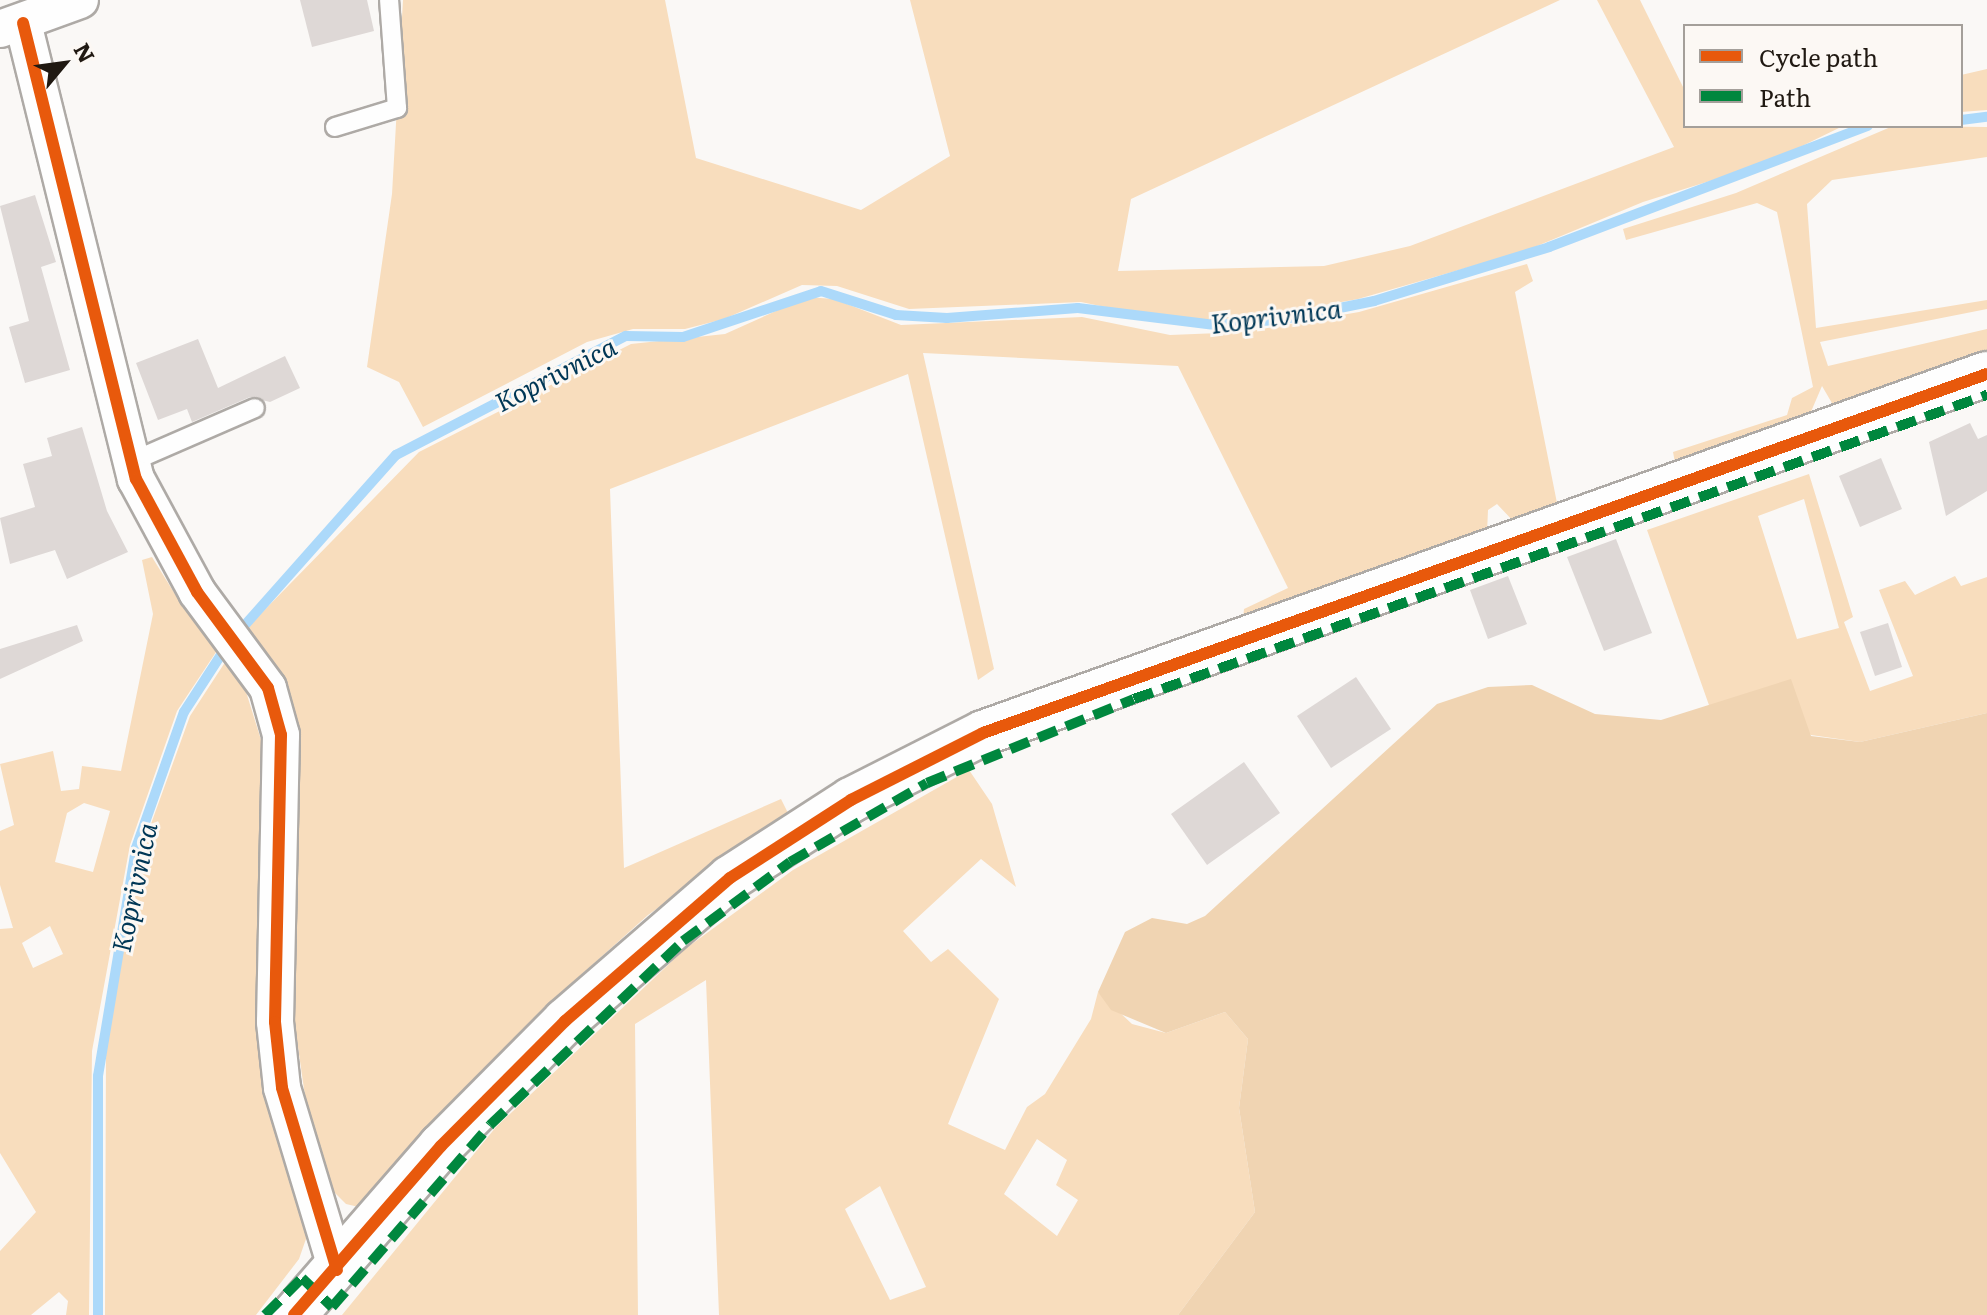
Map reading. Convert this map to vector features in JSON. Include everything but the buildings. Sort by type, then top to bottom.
[{"type":"street","points":[[80,0],[12,26],[131,462],[158,529],[268,688],[281,735],[278,1048],[291,1133],[337,1270]]},
{"type":"street","points":[[294,1315],[337,1270],[441,1146],[565,1021],[730,878],[851,800],[983,733],[1987,374]]},
{"type":"lane","points":[[335,127],[397,108],[389,0]]},
{"type":"lane","points":[[131,462],[255,408]]},
{"type":"shaded area","points":[[403,0],[665,0],[696,158],[861,210],[950,156],[910,0],[1560,0],[1131,199],[1118,271],[1324,266],[1410,246],[1674,147],[1597,0],[1640,0],[1683,87],[1683,128],[1839,128],[1767,163],[1643,202],[1525,251],[1358,299],[1243,320],[1174,321],[1081,302],[909,309],[837,286],[802,285],[724,319],[685,329],[633,329],[587,342],[423,427],[399,382],[367,367],[392,194]]},
{"type":"shaded area","points":[[1987,69],[1987,110],[1963,112],[1963,75]]},
{"type":"shaded area","points":[[1987,127],[1987,157],[1832,180],[1807,204],[1816,328],[1987,300],[1987,309],[1820,342],[1828,366],[1987,329],[1987,356],[1836,410],[1822,386],[1807,421],[1676,468],[1673,452],[1787,415],[1792,398],[1813,387],[1777,212],[1757,203],[1626,240],[1623,229],[1736,193],[1888,128]]},
{"type":"shaded area","points":[[1527,264],[1533,281],[1515,292],[1558,508],[1515,523],[1497,504],[1488,510],[1487,533],[1243,619],[1244,609],[1288,588],[1178,366],[923,353],[994,669],[978,680],[908,374],[610,489],[624,868],[781,799],[789,815],[648,915],[543,1009],[363,1208],[346,1204],[327,1185],[313,1152],[294,1019],[297,778],[244,631],[419,452],[631,344],[725,334],[807,297],[834,299],[901,325],[1082,317],[1170,335],[1244,332],[1359,312]]},
{"type":"shaded area","points":[[1809,474],[1853,617],[1844,622],[1870,691],[1913,676],[1879,590],[1905,581],[1915,595],[1955,576],[1961,586],[1987,577],[1987,713],[1860,742],[1811,735],[1753,694],[1710,708],[1647,530]],"holes":[[[1804,499],[1839,628],[1797,639],[1758,516]]]},
{"type":"shaded area","points":[[152,557],[178,599],[224,640],[177,711],[130,845],[92,1051],[89,1315],[66,1315],[68,1301],[59,1292],[31,1315],[0,1315],[0,1251],[36,1212],[0,1153],[0,929],[13,928],[0,885],[0,831],[14,825],[0,764],[53,751],[61,791],[79,789],[82,766],[121,771],[153,614],[142,560]],"holes":[[[84,803],[110,811],[93,872],[55,862],[67,813]],[[50,926],[63,954],[33,968],[22,943]]]},
{"type":"shaded area","points":[[233,650],[262,743],[262,1079],[307,1236],[299,1259],[256,1315],[105,1315],[106,1050],[139,857],[190,716]]},
{"type":"shaded area","points":[[1791,679],[1811,736],[1860,742],[1987,713],[1987,1315],[1178,1315],[1255,1212],[1239,1108],[1248,1039],[1225,1012],[1166,1033],[1111,1010],[1098,992],[1125,932],[1152,918],[1187,924],[1205,916],[1437,704],[1488,687],[1532,685],[1595,714],[1661,720]]},
{"type":"shaded area","points":[[969,770],[992,804],[1016,887],[981,859],[903,931],[931,962],[948,949],[999,999],[948,1124],[1005,1150],[1027,1107],[1045,1094],[1091,1019],[1098,992],[1132,1024],[1166,1033],[1225,1012],[1248,1039],[1239,1108],[1255,1212],[1178,1315],[719,1315],[706,980],[635,1024],[638,1315],[342,1315],[496,1127],[685,949],[793,870]],"holes":[[[1037,1139],[1067,1160],[1056,1185],[1078,1200],[1057,1236],[1004,1194]],[[880,1186],[926,1287],[890,1300],[845,1209]]]},
{"type":"waterway","name":"Koprivnica","points":[[1963,120],[1987,117]]},
{"type":"waterway","name":"Koprivnica","points":[[98,1315],[98,1076],[136,848],[184,712],[228,644],[396,455],[626,336],[683,337],[821,291],[896,315],[947,318],[1078,308],[1215,325],[1285,319],[1374,301],[1549,247],[1863,128]]},
{"type":"marked path","points":[[265,1315],[302,1278],[332,1307],[490,1125],[683,941],[790,862],[927,783],[1134,699],[1987,395]]},
{"type":"cycle path","points":[[23,23],[136,479],[197,592],[268,688],[281,735],[275,1022],[282,1088],[337,1270]]},
{"type":"cycle path","points":[[294,1315],[441,1146],[565,1021],[730,878],[851,800],[983,733],[1987,374]]}]
